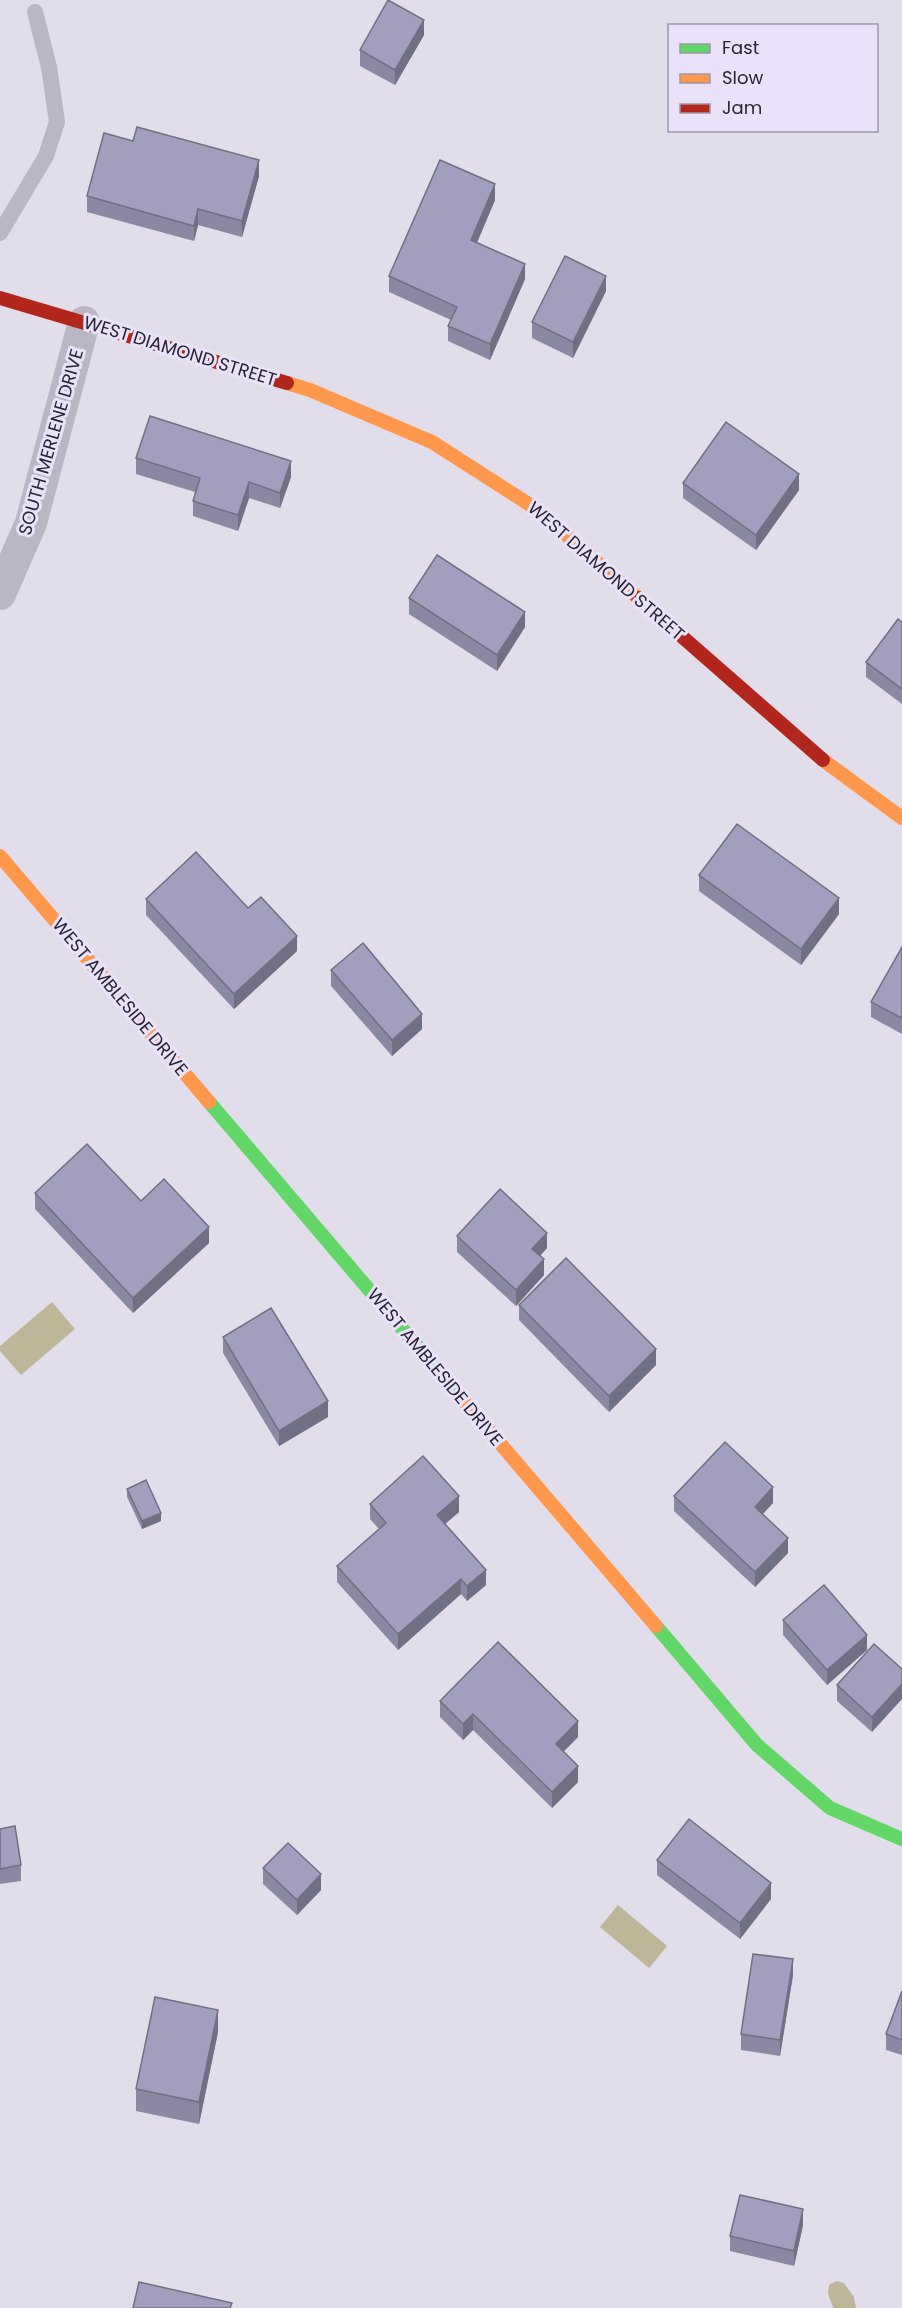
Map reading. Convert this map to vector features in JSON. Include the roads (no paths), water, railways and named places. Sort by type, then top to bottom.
[{"type":"street","name":"WEST DIAMOND STREET","points":[[0,298],[310,390],[432,442],[538,510],[832,768],[902,818]]},
{"type":"street","name":"SOUTH MERLENE DRIVE","points":[[0,594],[31,523],[84,322]]},
{"type":"street","name":"WEST AMBLESIDE DRIVE","points":[[0,856],[758,1745],[830,1808],[902,1839]]},
{"type":"lane","points":[[0,233],[46,156],[57,122],[49,67],[35,12]]}]
